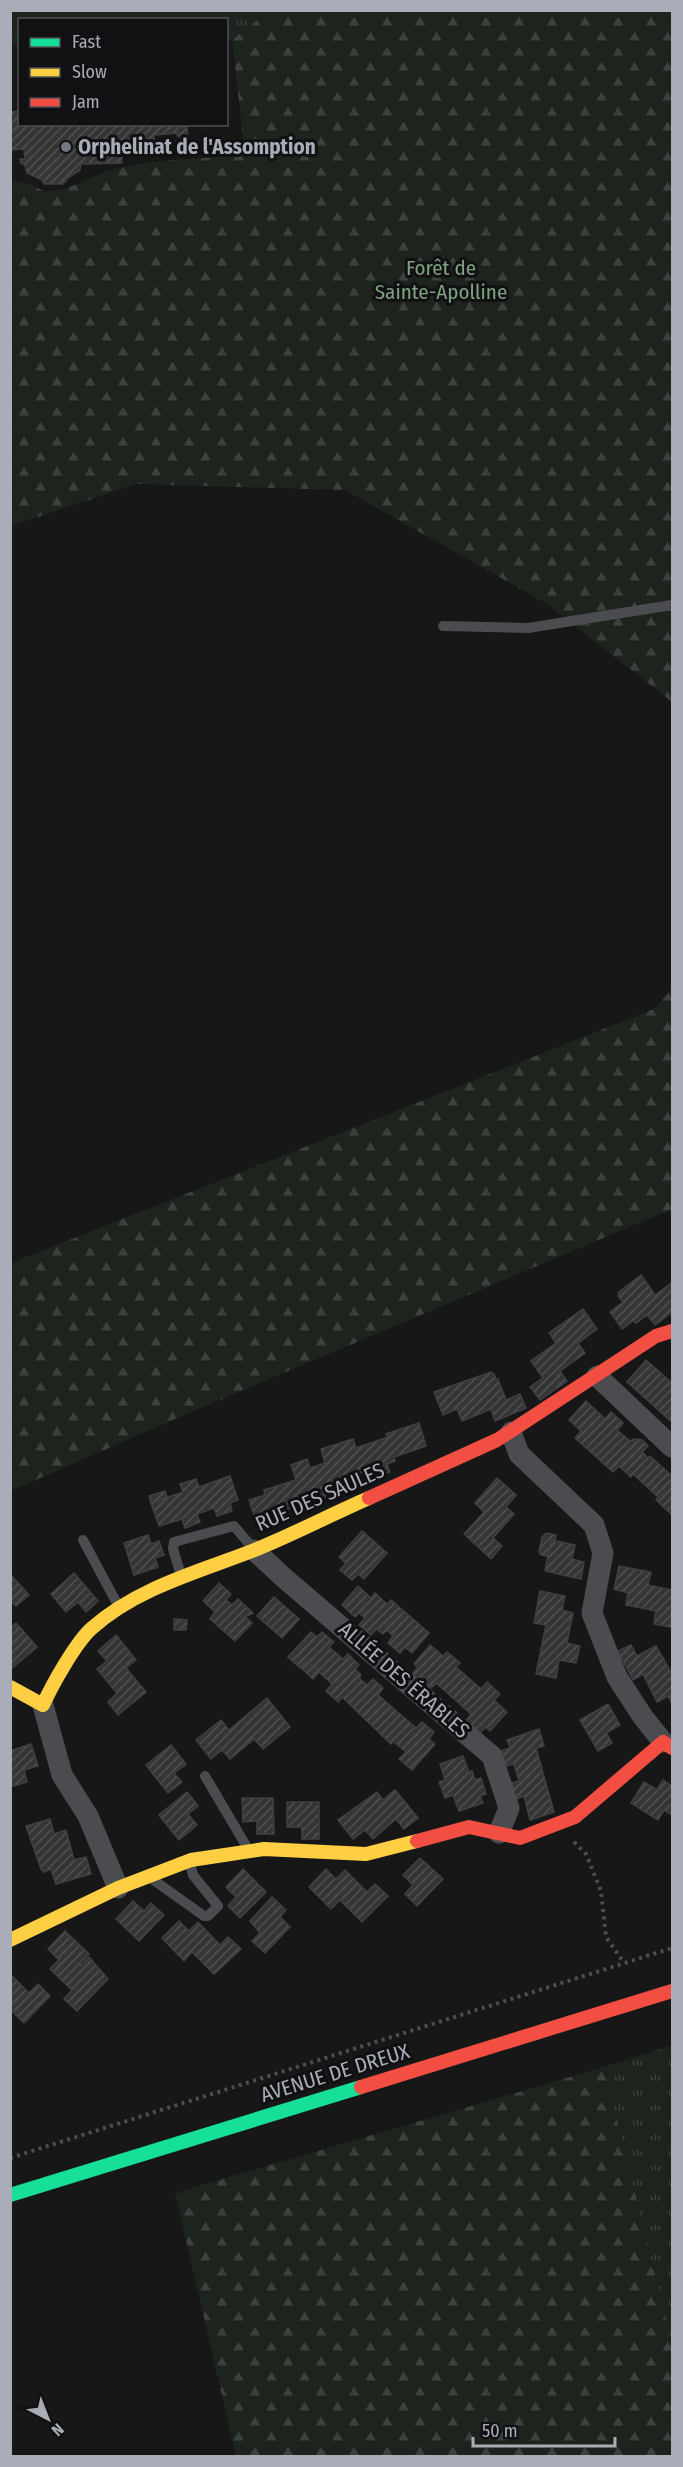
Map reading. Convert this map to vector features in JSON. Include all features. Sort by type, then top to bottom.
[{"type":"street","name":"RUE DES SAULES","points":[[44,1705],[53,1683],[91,1629],[120,1609],[159,1586],[254,1550],[511,1432],[656,1336],[672,1331]]},
{"type":"street","points":[[597,1376],[672,1448]]},
{"type":"street","points":[[10,1940],[118,1888],[190,1860],[264,1849],[366,1854],[468,1827],[520,1838],[575,1817],[668,1745],[643,1717],[617,1677],[592,1613],[603,1553],[594,1525],[519,1454],[511,1432]]},
{"type":"street","name":"ALLÉE DES ÉRABLES","points":[[254,1550],[492,1756],[509,1808],[499,1833]]},
{"type":"street","points":[[10,1687],[44,1705],[62,1775],[88,1816],[118,1888]]},
{"type":"street","name":"AVENUE DE DREUX","points":[[10,2195],[672,1991]]},
{"type":"lane","points":[[443,626],[528,628],[672,605]]},
{"type":"lane","points":[[181,1577],[173,1549],[174,1542],[234,1526],[254,1550]]},
{"type":"lane","points":[[83,1540],[120,1609]]},
{"type":"lane","points":[[205,1776],[249,1851]]},
{"type":"lane","points":[[148,1877],[204,1916],[208,1916],[218,1906],[193,1875],[190,1870],[190,1860]]},
{"type":"path","points":[[557,1824],[586,1854],[601,1891],[606,1937],[624,1963]]},
{"type":"path","points":[[10,2158],[672,1948]]},
{"type":"green space","points":[[10,11],[118,11],[121,18],[18,18],[18,45],[11,46]]},
{"type":"green space","points":[[118,11],[164,11],[167,18],[121,18]]},
{"type":"green space","points":[[164,11],[269,11],[228,41],[228,18],[167,18]]},
{"type":"green space","name":"Forêt de Sainte-Apolline","points":[[269,11],[672,11],[672,702],[547,604],[345,490],[137,484],[11,526],[10,181],[27,183],[46,192],[65,189],[107,171],[148,162],[245,155],[232,40]]},
{"type":"green space","points":[[672,989],[672,1209],[175,1419],[11,1491],[11,1263],[654,1009]]},
{"type":"green space","points":[[672,2045],[672,2344],[604,2067]]},
{"type":"green space","points":[[604,2067],[672,2344],[672,2456],[236,2456],[175,2193]]},
{"type":"building","name":"Orphelinat de l'Assomption","points":[[18,111],[18,126],[187,126],[188,145],[181,145],[180,136],[177,136],[177,133],[154,135],[154,142],[121,144],[122,163],[81,164],[80,170],[63,184],[44,184],[42,180],[27,173],[25,165],[21,163],[20,159],[25,159],[24,149],[10,150],[10,112]]},
{"type":"building","points":[[641,1275],[655,1295],[672,1283],[672,1312],[655,1325],[647,1315],[622,1329],[610,1312],[623,1302],[618,1296],[619,1292]]},
{"type":"building","points":[[583,1309],[597,1329],[578,1343],[585,1353],[560,1371],[567,1381],[540,1400],[530,1387],[543,1378],[531,1361],[556,1343],[549,1333]]},
{"type":"building","points":[[646,1360],[672,1383],[669,1386],[672,1389],[672,1422],[627,1382]]},
{"type":"building","points":[[491,1372],[496,1380],[498,1379],[506,1400],[520,1394],[526,1408],[495,1421],[491,1409],[462,1421],[457,1409],[443,1415],[434,1392]]},
{"type":"building","points":[[586,1401],[605,1419],[611,1412],[623,1423],[617,1430],[630,1441],[642,1440],[648,1446],[642,1452],[648,1458],[650,1456],[672,1476],[672,1515],[656,1500],[658,1497],[633,1474],[631,1477],[619,1466],[613,1472],[575,1438],[581,1431],[569,1420]]},
{"type":"building","points":[[419,1423],[426,1446],[394,1457],[395,1461],[387,1464],[390,1472],[375,1477],[372,1469],[355,1475],[357,1482],[342,1487],[339,1480],[332,1482],[333,1487],[326,1489],[329,1498],[312,1503],[309,1495],[302,1498],[304,1504],[272,1514],[273,1519],[257,1524],[249,1500],[265,1495],[264,1490],[296,1480],[291,1465],[307,1459],[310,1468],[325,1463],[321,1449],[353,1439],[356,1448],[388,1437],[386,1434]]},
{"type":"building","points":[[230,1476],[238,1500],[230,1503],[232,1511],[217,1516],[214,1508],[197,1514],[200,1522],[185,1528],[182,1519],[159,1526],[151,1503],[183,1492],[180,1484],[196,1479],[199,1487]]},
{"type":"building","points":[[497,1478],[516,1495],[506,1507],[514,1514],[493,1538],[502,1546],[491,1559],[464,1534],[484,1512],[475,1503]]},
{"type":"building","points":[[165,1491],[167,1497],[151,1503],[149,1496]]},
{"type":"building","points":[[362,1531],[387,1553],[364,1579],[358,1574],[352,1580],[340,1570],[346,1563],[339,1557]]},
{"type":"building","points":[[546,1533],[556,1535],[555,1541],[551,1540],[548,1556],[541,1555],[539,1552],[542,1537]]},
{"type":"building","points":[[148,1535],[151,1544],[159,1541],[164,1555],[155,1558],[158,1567],[134,1575],[124,1543]]},
{"type":"building","points":[[551,1540],[575,1545],[572,1559],[584,1562],[581,1579],[545,1571]]},
{"type":"building","points":[[619,1566],[651,1572],[648,1585],[672,1590],[671,1627],[654,1624],[656,1611],[626,1605],[628,1593],[614,1589]]},
{"type":"building","points":[[74,1573],[98,1601],[86,1612],[78,1602],[66,1612],[51,1594]]},
{"type":"building","points":[[10,1574],[29,1595],[16,1606],[10,1600]]},
{"type":"building","points":[[219,1583],[231,1594],[226,1600],[232,1605],[238,1599],[253,1613],[245,1617],[252,1623],[235,1641],[210,1619],[215,1612],[203,1601]]},
{"type":"building","points":[[358,1586],[371,1598],[375,1593],[387,1604],[391,1600],[429,1633],[412,1653],[405,1647],[400,1653],[388,1643],[393,1636],[387,1630],[383,1634],[376,1629],[371,1635],[359,1625],[365,1618],[359,1613],[355,1617],[342,1605]]},
{"type":"building","points":[[540,1591],[565,1596],[562,1610],[573,1613],[567,1643],[580,1646],[576,1663],[559,1660],[556,1678],[536,1674],[546,1625],[534,1623]]},
{"type":"building","points":[[274,1597],[299,1619],[282,1638],[257,1616]]},
{"type":"building","points":[[174,1619],[187,1620],[186,1630],[174,1630]]},
{"type":"building","points":[[16,1623],[37,1647],[10,1670],[10,1628]]},
{"type":"building","points":[[311,1632],[317,1637],[322,1632],[334,1642],[329,1647],[343,1659],[348,1654],[359,1665],[355,1669],[361,1675],[359,1678],[367,1685],[373,1679],[383,1688],[378,1695],[416,1728],[422,1722],[434,1732],[429,1739],[435,1744],[412,1770],[399,1759],[406,1752],[393,1741],[391,1744],[342,1697],[338,1702],[326,1691],[332,1684],[307,1661],[300,1668],[288,1657]]},
{"type":"building","points":[[116,1635],[136,1660],[126,1668],[146,1692],[118,1715],[108,1702],[117,1693],[97,1669],[107,1661],[98,1651]]},
{"type":"building","points":[[430,1645],[443,1656],[447,1652],[460,1663],[456,1667],[481,1689],[487,1682],[500,1694],[494,1700],[507,1712],[490,1731],[486,1727],[480,1733],[466,1721],[471,1714],[436,1683],[429,1690],[412,1674],[418,1667],[414,1664]]},
{"type":"building","points":[[631,1645],[637,1656],[656,1646],[672,1674],[672,1704],[668,1696],[657,1702],[643,1674],[633,1680],[618,1651]]},
{"type":"building","points":[[307,1661],[319,1672],[313,1679],[301,1668]]},
{"type":"building","points":[[267,1698],[290,1727],[263,1749],[254,1739],[230,1759],[222,1750],[211,1759],[196,1740],[221,1720],[229,1730]]},
{"type":"building","points":[[608,1704],[620,1725],[606,1733],[612,1743],[598,1751],[580,1720]]},
{"type":"building","points":[[539,1729],[544,1746],[536,1748],[554,1812],[530,1820],[524,1796],[516,1799],[511,1783],[519,1781],[514,1764],[506,1766],[501,1751],[510,1748],[507,1740]]},
{"type":"building","points":[[31,1744],[38,1766],[24,1770],[27,1782],[10,1787],[10,1751]]},
{"type":"building","points":[[171,1745],[186,1764],[174,1773],[182,1782],[168,1793],[146,1765]]},
{"type":"building","points":[[463,1756],[475,1780],[481,1778],[486,1794],[480,1796],[483,1803],[459,1811],[453,1795],[445,1798],[439,1782],[445,1780],[440,1764]]},
{"type":"building","points":[[663,1780],[672,1786],[672,1815],[664,1810],[658,1820],[631,1803],[644,1782],[657,1790]]},
{"type":"building","points":[[395,1790],[418,1818],[404,1829],[396,1819],[373,1839],[365,1830],[353,1839],[338,1820],[377,1792],[383,1800]]},
{"type":"building","points":[[187,1792],[198,1806],[188,1814],[197,1825],[179,1840],[159,1815]]},
{"type":"building","points":[[242,1798],[273,1798],[274,1834],[257,1834],[257,1821],[243,1822]]},
{"type":"building","points":[[287,1802],[319,1802],[319,1839],[302,1839],[302,1827],[287,1827]]},
{"type":"building","points":[[50,1819],[54,1834],[66,1830],[74,1860],[86,1857],[91,1874],[56,1884],[51,1869],[44,1872],[41,1869],[26,1826]]},
{"type":"building","points":[[420,1858],[443,1879],[417,1906],[405,1894],[413,1885],[403,1875]]},
{"type":"building","points":[[243,1869],[266,1892],[240,1918],[228,1906],[236,1897],[226,1887]]},
{"type":"building","points":[[326,1869],[336,1879],[345,1870],[367,1892],[375,1884],[388,1896],[362,1922],[340,1900],[331,1909],[309,1887]]},
{"type":"building","points":[[272,1897],[286,1910],[280,1917],[290,1927],[265,1953],[252,1941],[260,1933],[250,1921]]},
{"type":"building","points":[[133,1901],[144,1911],[151,1903],[164,1915],[139,1941],[116,1919]]},
{"type":"building","points":[[179,1921],[189,1931],[198,1922],[220,1945],[228,1937],[241,1949],[214,1974],[192,1952],[184,1961],[162,1938]]},
{"type":"building","points":[[65,1931],[89,1954],[80,1963],[81,1965],[89,1957],[108,1979],[77,2011],[64,1999],[72,1990],[50,1969],[59,1960],[48,1949]]},
{"type":"building","points":[[10,1974],[29,1993],[38,1984],[50,1996],[24,2023],[10,2009]]},
{"type":"traffic: fast","points":[[10,2195],[361,2087]]},
{"type":"traffic: slow","points":[[10,1687],[43,1705],[79,1643],[92,1628],[128,1602],[169,1582],[267,1545],[369,1498]]},
{"type":"traffic: slow","points":[[10,1940],[118,1888],[191,1860],[264,1849],[366,1854],[417,1841]]},
{"type":"traffic: jam","points":[[369,1498],[497,1440],[656,1336],[672,1331]]},
{"type":"traffic: jam","points":[[417,1841],[469,1827],[520,1838],[575,1817],[663,1742],[672,1748]]},
{"type":"traffic: jam","points":[[361,2087],[672,1991]]},
{"type":"place","name":"Orphelinat de l'Assomption","points":[[66,147]]}]
